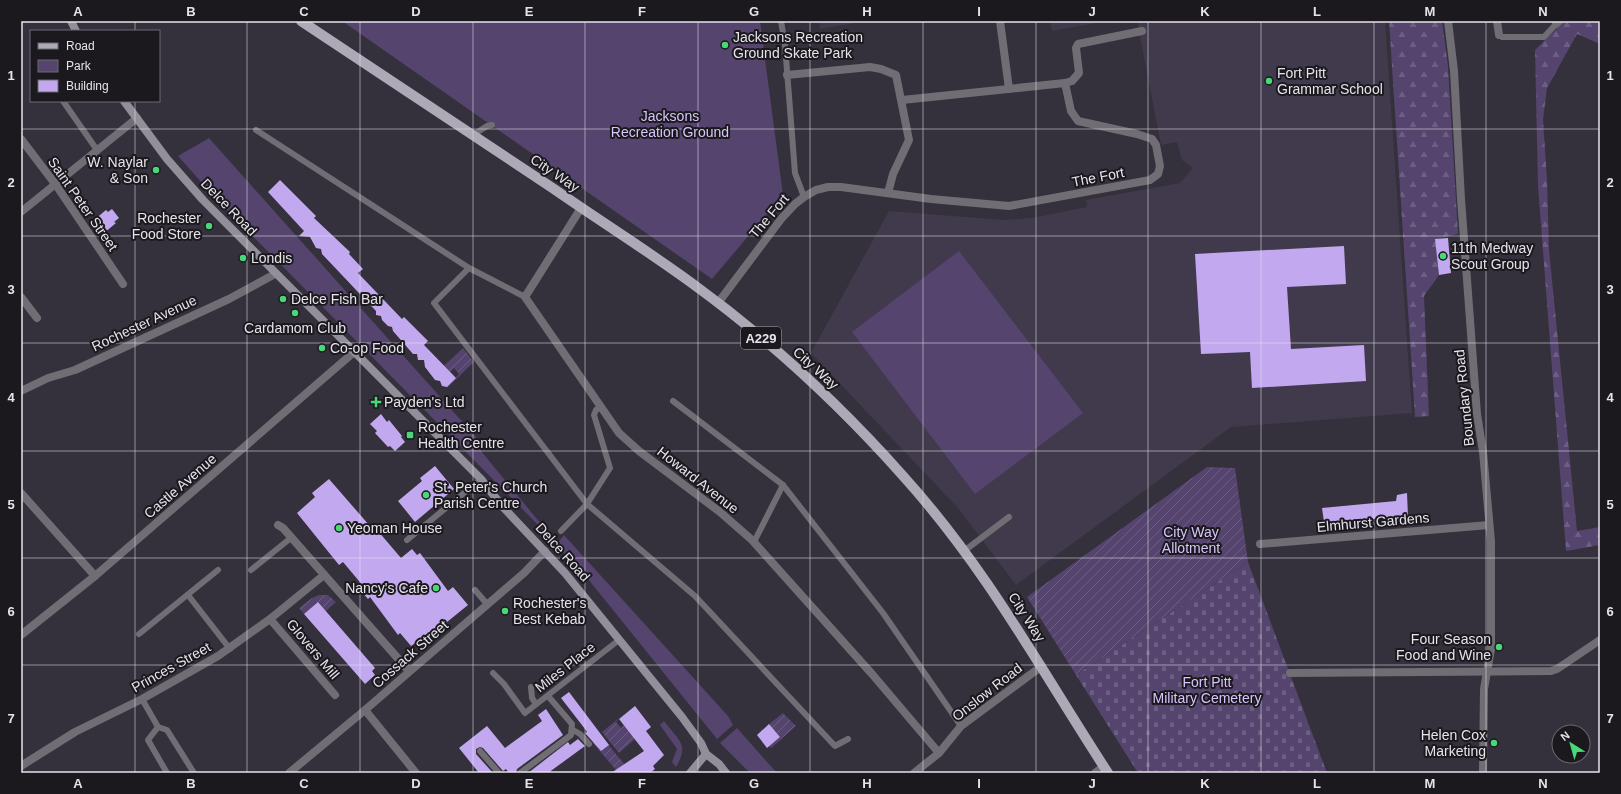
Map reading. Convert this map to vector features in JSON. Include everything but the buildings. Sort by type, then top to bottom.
[{"type":"main road","name":"City Way","points":[[301,21],[693,284],[779,353],[846,415],[905,478],[964,551],[1006,610],[1106,770]]},
{"type":"street","points":[[71,21],[76,30]]},
{"type":"street","points":[[1000,21],[1009,89]]},
{"type":"street","name":"Boundary Road","points":[[1448,21],[1454,71],[1461,200],[1477,414],[1483,452],[1489,525],[1491,643],[1484,689],[1483,773]]},
{"type":"street","points":[[1497,21],[1499,35]]},
{"type":"street","points":[[902,100],[1065,83],[1073,80],[1079,73],[1076,48],[1078,44],[1142,31]]},
{"type":"street","points":[[787,75],[878,68],[896,75],[909,141],[893,174],[888,193]]},
{"type":"street","name":"The Fort","points":[[718,303],[781,220],[804,196],[816,190],[832,187],[1013,206],[1146,181],[1155,178],[1159,172],[1160,164],[1154,141],[1137,134],[1080,123],[1071,111],[1065,83]]},
{"type":"street","name":"Delce Road","points":[[125,102],[167,159],[198,195],[353,353],[481,479],[496,499],[580,591],[682,717],[701,743],[706,754],[726,773]]},
{"type":"street","points":[[21,212],[137,118]]},
{"type":"street","name":"Saint Peter Street","points":[[21,139],[56,185],[122,284]]},
{"type":"street","points":[[525,297],[581,208]]},
{"type":"street","name":"Rochester Avenue","points":[[21,390],[48,378],[75,370],[229,298],[275,274]]},
{"type":"street","points":[[21,297],[37,318]]},
{"type":"street","name":"Howard Avenue","points":[[525,297],[619,434],[720,512],[754,542],[872,674],[939,753]]},
{"type":"street","name":"Castle Avenue","points":[[21,636],[95,576],[353,353]]},
{"type":"street","points":[[21,493],[95,576]]},
{"type":"street","points":[[278,525],[292,537],[409,671]]},
{"type":"street","name":"Elmhurst Gardens","points":[[1260,544],[1489,525]]},
{"type":"street","name":"Cossack Street","points":[[290,773],[533,565],[545,551]]},
{"type":"street","name":"Princes Street","points":[[21,766],[86,726],[142,699],[230,649],[324,575]]},
{"type":"street","name":"Glovers Mill","points":[[270,619],[335,696]]},
{"type":"street","points":[[1290,672],[1554,670],[1600,640]]},
{"type":"street","name":"Onslow Road","points":[[914,773],[939,753],[961,726],[1042,666]]},
{"type":"street","points":[[365,710],[416,773]]},
{"type":"street","points":[[690,773],[706,754]]},
{"type":"street","points":[[1095,773],[1106,770]]},
{"type":"lane","points":[[781,21],[795,173],[804,196]]},
{"type":"lane","points":[[1499,35],[1502,37],[1544,37],[1558,22]]},
{"type":"lane","points":[[64,102],[97,150]]},
{"type":"lane","points":[[473,136],[487,126],[492,125]]},
{"type":"lane","points":[[256,130],[469,268],[525,297]]},
{"type":"lane","points":[[469,268],[434,303],[587,504],[695,596],[835,746],[848,739]]},
{"type":"lane","points":[[673,401],[783,485],[883,613],[961,726]]},
{"type":"lane","points":[[561,531],[587,504],[610,467],[595,416],[595,411],[600,407]]},
{"type":"lane","points":[[407,540],[481,479]]},
{"type":"lane","points":[[754,542],[783,485]]},
{"type":"lane","points":[[964,551],[1009,517]]},
{"type":"lane","points":[[251,570],[292,537]]},
{"type":"lane","points":[[138,634],[218,570]]},
{"type":"lane","points":[[475,590],[487,604]]},
{"type":"lane","points":[[188,595],[230,649]]},
{"type":"lane","name":"Miles Place","points":[[493,673],[506,687],[525,713],[619,640]]},
{"type":"lane","points":[[531,687],[532,698],[536,704]]},
{"type":"lane","points":[[520,773],[571,736],[573,730],[572,722],[548,696]]},
{"type":"lane","points":[[142,699],[158,727],[167,730],[194,773]]},
{"type":"lane","points":[[158,727],[148,740],[167,773]]},
{"type":"lane","points":[[573,730],[580,734],[589,744]]},
{"type":"lane","points":[[480,751],[498,773]]},
{"type":"shaded area","points":[[819,21],[867,21],[820,29]]},
{"type":"shaded area","points":[[1050,21],[1107,21],[1052,31]]},
{"type":"shaded area","points":[[1137,21],[1385,21],[1412,413],[1231,427],[1016,585],[958,508],[811,353],[889,211],[1004,220],[1032,218],[1087,207],[1086,200],[1180,183],[1193,168],[1182,160],[1177,142],[1161,145]]},
{"type":"green space","name":"Jacksons Recreation Ground","points":[[342,21],[760,21],[783,195],[712,279]]},
{"type":"green space","points":[[1389,21],[1442,21],[1448,66],[1458,234],[1436,239],[1439,275],[1424,296],[1429,416],[1415,417]]},
{"type":"green space","points":[[1564,21],[1600,21],[1600,44],[1577,34],[1547,88],[1543,120],[1547,179],[1549,250],[1577,531],[1600,527],[1600,545],[1566,551],[1538,186],[1535,50]]},
{"type":"green space","points":[[209,138],[484,446],[481,451],[544,527],[542,529],[219,202],[178,156]]},
{"type":"green space","points":[[959,251],[1083,413],[975,494],[852,332]]},
{"type":"green space","points":[[463,348],[474,362],[446,389],[459,374],[454,368],[450,372],[444,366]]},
{"type":"green space","name":"City Way Allotment","points":[[1207,467],[1235,468],[1248,562],[1076,675],[1027,597]]},
{"type":"green space","points":[[564,535],[728,716],[733,725],[717,739],[588,579],[556,545]]},
{"type":"green space","name":"Fort Pitt Military Cemetery","points":[[1248,562],[1327,773],[1138,773],[1076,675]]},
{"type":"green space","points":[[319,595],[328,595],[336,602],[326,611],[318,602],[304,614],[299,608],[312,598]]},
{"type":"green space","points":[[783,713],[796,726],[771,748],[769,746],[780,737],[769,724]]},
{"type":"green space","points":[[619,718],[616,722],[621,728],[624,725],[635,739],[619,753],[602,732]]},
{"type":"green space","points":[[664,721],[678,738],[682,747],[682,753],[676,767],[672,762],[677,749],[660,725]]},
{"type":"green space","points":[[737,728],[777,773],[750,773],[720,743]]},
{"type":"green space","points":[[602,737],[625,765],[616,770],[593,743]]},
{"type":"place","name":"Jacksons Recreation Ground Skate Park","points":[[725,45]]},
{"type":"place","name":"Fort Pitt Grammar School","points":[[1269,81]]},
{"type":"place","name":"W. Naylar & Son","points":[[156,170]]},
{"type":"place","name":"Rochester Food Store","points":[[209,226]]},
{"type":"place","name":"11th Medway Scout Group","points":[[1443,256]]},
{"type":"place","name":"Londis","points":[[243,258]]},
{"type":"place","name":"Delce Fish Bar","points":[[283,299]]},
{"type":"place","name":"Cardamom Club","points":[[295,313]]},
{"type":"place","name":"Co-op Food","points":[[322,348]]},
{"type":"place","name":"Payden's Ltd","points":[[376,402]]},
{"type":"place","name":"Rochester Health Centre","points":[[410,435]]},
{"type":"place","name":"St. Peter's Church Parish Centre","points":[[426,495]]},
{"type":"place","name":"Yeoman House","points":[[339,528]]},
{"type":"place","name":"Nancy's Cafe","points":[[436,588]]},
{"type":"place","name":"Rochester's Best Kebab","points":[[505,611]]},
{"type":"place","name":"Four Season Food and Wine","points":[[1499,647]]},
{"type":"place","name":"Helen Cox Marketing","points":[[1494,743]]}]
